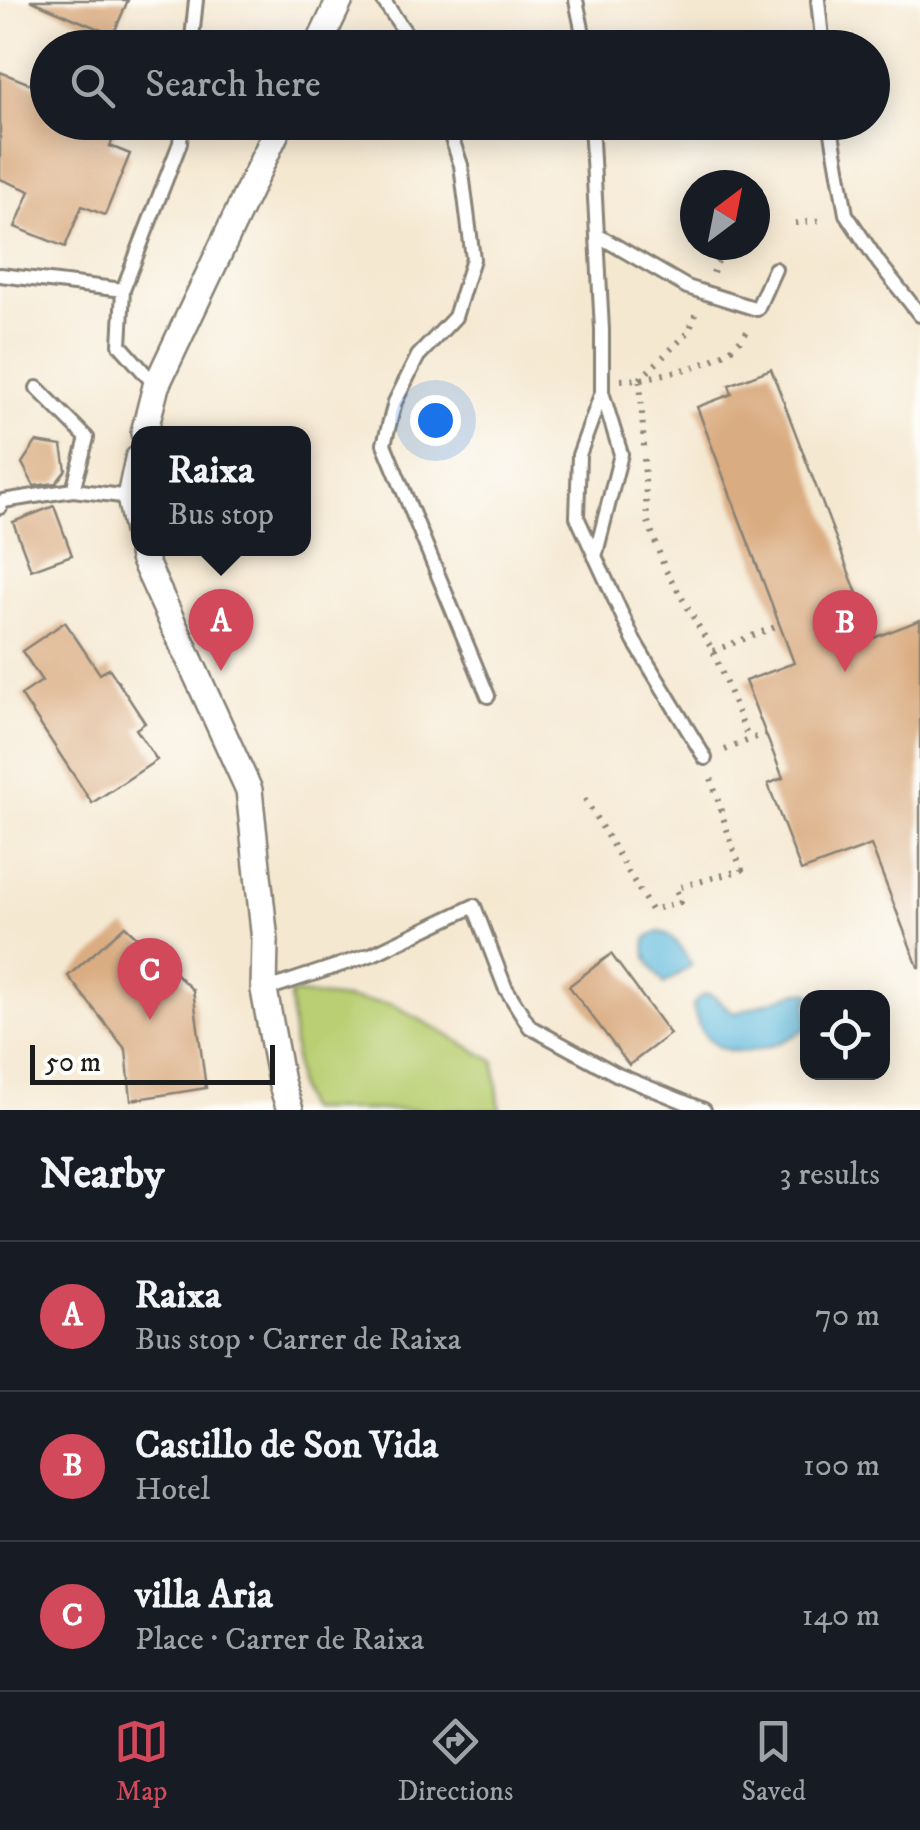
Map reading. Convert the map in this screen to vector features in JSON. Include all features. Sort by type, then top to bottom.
[{"type":"street","points":[[326,30],[340,0]]},
{"type":"street","points":[[146,426],[156,386],[272,140]]},
{"type":"street","points":[[131,492],[131,502]]},
{"type":"street","points":[[144,556],[249,790],[264,941],[264,990],[290,1110]]},
{"type":"lane","points":[[193,30],[196,0]]},
{"type":"lane","points":[[384,0],[404,30]]},
{"type":"lane","points":[[576,0],[582,30]]},
{"type":"lane","points":[[818,0],[821,30]]},
{"type":"lane","points":[[156,386],[120,345],[123,290],[180,140]]},
{"type":"lane","points":[[452,140],[461,165],[473,259],[455,317],[418,356],[395,402],[384,444],[488,696]]},
{"type":"lane","points":[[592,140],[602,392],[621,454],[595,557]]},
{"type":"lane","points":[[833,140],[846,214],[920,315]]},
{"type":"lane","points":[[597,235],[688,287],[757,309],[775,269]]},
{"type":"lane","points":[[0,275],[123,290]]},
{"type":"lane","points":[[37,388],[87,438],[73,490]]},
{"type":"lane","points":[[602,392],[579,455],[577,517],[634,641],[705,758]]},
{"type":"lane","points":[[0,507],[3,500],[73,490],[130,497]]},
{"type":"lane","points":[[264,990],[374,954],[474,906],[505,988],[530,1027],[618,1075],[704,1110]]},
{"type":"path","points":[[795,223],[831,219]]},
{"type":"path","points":[[715,268],[718,260]]},
{"type":"path","points":[[696,312],[689,332],[640,379],[701,365],[740,344],[748,332]]},
{"type":"path","points":[[648,519],[665,568],[713,651],[748,740]]},
{"type":"path","points":[[713,651],[780,625]]},
{"type":"path","points":[[585,799],[651,910],[680,902],[676,888],[742,870],[705,758],[766,733]]},
{"type":"green space","points":[[290,993],[392,1004],[494,1061],[500,1110],[306,1110],[297,1085]]},
{"type":"water","points":[[659,932],[674,940],[692,965],[664,984],[645,951],[647,938]]},
{"type":"water","points":[[800,992],[800,1032],[756,1050],[723,1048],[710,1040],[699,1026],[693,1005],[704,994],[710,995],[736,1013]]},
{"type":"building","points":[[30,0],[128,0],[115,30],[101,30]]},
{"type":"building","points":[[0,72],[30,84],[30,140],[112,140],[110,146],[130,154],[105,215],[82,206],[65,247],[15,227],[30,191],[0,179]]},
{"type":"building","points":[[771,369],[874,638],[920,620],[920,967],[871,845],[801,871],[768,784],[783,778],[745,681],[794,663],[697,407],[732,394],[729,385]]},
{"type":"building","points":[[36,442],[62,446],[66,470],[56,483],[34,486],[22,463]]},
{"type":"building","points":[[54,506],[72,555],[31,570],[13,522]]},
{"type":"building","points":[[65,622],[100,674],[109,668],[145,723],[136,729],[157,760],[92,803],[21,695],[42,681],[22,651]]},
{"type":"building","points":[[125,926],[193,990],[206,1088],[131,1100],[126,1050],[68,976]]},
{"type":"building","points":[[611,954],[670,1034],[629,1065],[569,986]]},
{"type":"place","name":"Raixa","points":[[221,671]]},
{"type":"place","name":"Castillo de Son Vida","points":[[845,672]]},
{"type":"place","name":"villa Aria","points":[[150,1020]]}]
